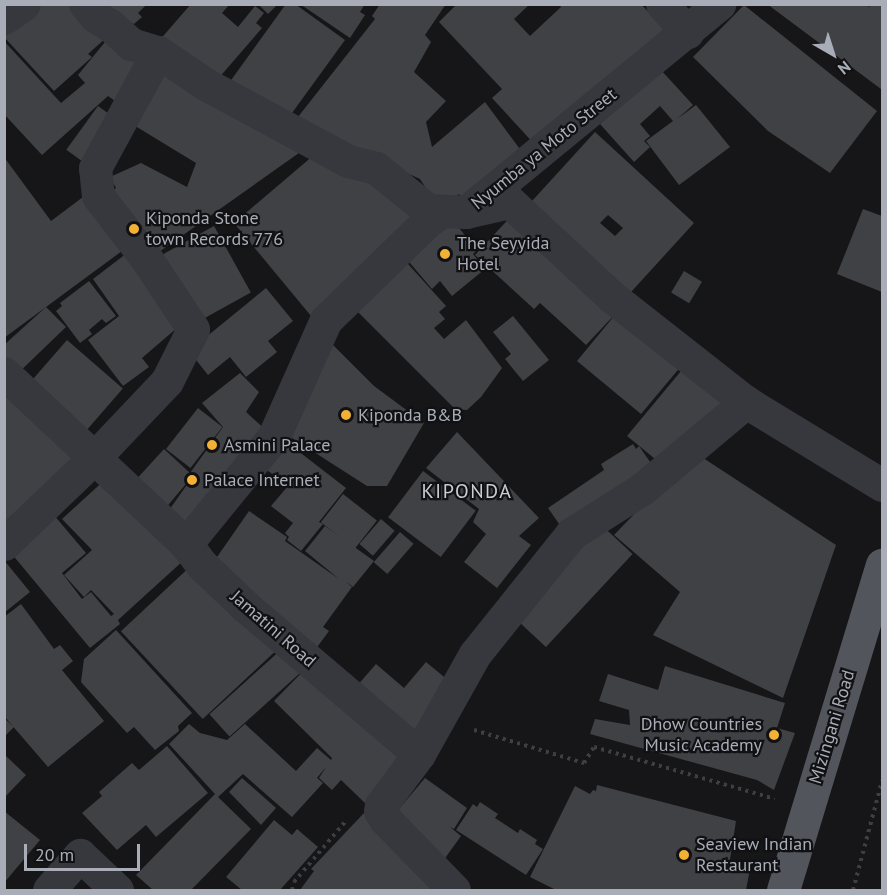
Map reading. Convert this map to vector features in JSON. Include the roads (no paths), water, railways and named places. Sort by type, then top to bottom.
[{"type":"main road","name":"Mizingani Road","points":[[783,891],[882,565]]},
{"type":"street","points":[[4,18],[24,4]]},
{"type":"street","points":[[85,4],[95,16],[131,44],[158,52],[207,85],[348,161],[376,168],[428,210],[466,212],[510,202],[612,297],[746,402],[882,485]]},
{"type":"street","points":[[662,4],[687,32]]},
{"type":"street","name":"Nyumba ya Moto Street","points":[[186,544],[273,436],[326,320],[429,220],[443,211],[466,212],[719,4]]},
{"type":"street","points":[[4,544],[94,458],[167,381],[193,329],[146,258],[98,196],[95,168],[158,52]]},
{"type":"street","name":"Jamatini Road","points":[[4,373],[186,544],[202,565],[246,607],[425,743]]},
{"type":"street","points":[[454,891],[385,819],[380,811],[381,805],[425,743],[475,654],[571,534],[642,489],[746,402]]},
{"type":"street","points":[[49,891],[80,855],[117,891]]},
{"type":"place","name":"Kiponda Stone town Records 776","points":[[134,229]]},
{"type":"place","name":"The Seyyida Hotel","points":[[445,254]]},
{"type":"place","name":"Kiponda B&B","points":[[346,415]]},
{"type":"place","name":"Asmini Palace","points":[[212,445]]},
{"type":"place","name":"Palace Internet","points":[[192,480]]},
{"type":"place","name":"Dhow Countries Music Academy","points":[[774,735]]},
{"type":"place","name":"Seaview Indian Restaurant","points":[[684,855]]},
{"type":"district","name":"KIPONDA","points":[[467,491]]}]
